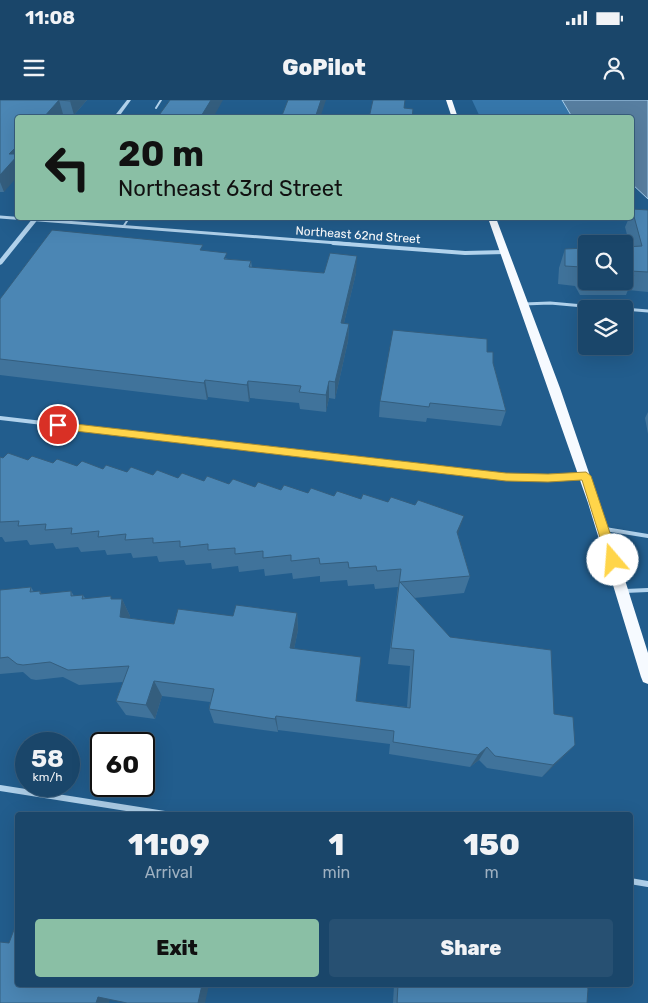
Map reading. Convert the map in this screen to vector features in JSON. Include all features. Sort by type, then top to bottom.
[{"type":"main road","points":[[449,100],[454,115]]},
{"type":"main road","points":[[493,220],[586,476],[648,677]]},
{"type":"street","points":[[117,115],[129,100]]},
{"type":"street","name":"Northeast 62nd Street","points":[[0,217],[15,218]]},
{"type":"street","points":[[0,263],[34,220]]},
{"type":"street","name":"Northeast 62nd Street","points":[[46,220],[465,253],[504,252]]},
{"type":"street","points":[[0,418],[506,477],[548,478],[586,476]]},
{"type":"street","points":[[0,788],[151,812]]},
{"type":"street","points":[[633,882],[648,884]]},
{"type":"lane","points":[[156,108],[161,100]]},
{"type":"lane","points":[[124,227],[129,220]]},
{"type":"lane","points":[[524,304],[550,303],[578,306]]},
{"type":"lane","points":[[633,310],[648,311]]},
{"type":"lane","points":[[603,528],[648,536]]},
{"type":"lane","points":[[623,591],[648,590]]},
{"type":"shaded area","points":[[472,100],[562,100],[571,115],[479,115]]},
{"type":"shaded area","points":[[562,100],[648,100],[648,199],[634,186],[634,115],[571,115]]},
{"type":"building","points":[[0,100],[59,100],[46,115],[15,115],[15,148],[9,154],[15,154],[15,158],[0,175]]},
{"type":"building","points":[[170,100],[211,100],[202,115],[159,115]]},
{"type":"building","points":[[288,100],[321,100],[316,115],[282,115]]},
{"type":"building","points":[[373,100],[405,100],[404,108],[413,109],[412,115],[370,115]]},
{"type":"building","points":[[634,209],[648,210],[648,272],[633,271],[633,246],[642,246],[634,216]]},
{"type":"building","points":[[52,230],[203,245],[200,250],[227,253],[224,259],[251,261],[249,267],[324,273],[330,253],[357,256],[341,323],[349,324],[335,382],[329,381],[326,395],[299,392],[301,386],[248,381],[247,385],[205,380],[204,383],[0,359],[0,299]]},
{"type":"building","points":[[578,248],[578,267],[565,266],[565,249]]},
{"type":"building","points":[[393,330],[487,339],[487,352],[493,352],[493,363],[506,411],[430,403],[429,407],[380,401]]},
{"type":"building","points":[[8,453],[28,460],[32,456],[53,463],[57,459],[77,466],[82,461],[103,469],[106,465],[127,472],[131,467],[153,475],[157,470],[178,478],[182,473],[204,481],[207,476],[229,484],[233,479],[255,487],[258,482],[281,490],[284,485],[308,493],[311,488],[334,496],[337,491],[361,499],[363,494],[388,502],[391,497],[415,505],[418,500],[464,516],[457,532],[470,576],[400,582],[450,637],[551,650],[554,714],[573,717],[575,745],[553,765],[495,756],[487,747],[478,755],[393,742],[394,731],[276,716],[275,719],[209,709],[214,689],[154,681],[146,705],[116,701],[129,666],[68,670],[50,662],[23,665],[17,664],[8,657],[0,658],[0,590],[31,587],[30,592],[40,591],[40,594],[71,591],[71,596],[83,595],[82,599],[111,596],[111,599],[122,599],[120,617],[174,624],[178,609],[233,616],[236,605],[297,613],[290,648],[361,657],[356,701],[410,708],[414,650],[391,648],[401,569],[377,571],[376,566],[349,568],[348,562],[320,564],[319,558],[291,561],[291,555],[263,558],[263,551],[235,554],[235,548],[208,550],[208,544],[180,547],[180,541],[153,543],[153,538],[125,540],[126,534],[98,537],[99,531],[71,534],[72,528],[45,530],[46,524],[18,526],[19,521],[0,522],[0,457],[3,458]]},
{"type":"building","points":[[15,927],[15,987],[202,987],[198,1003],[127,1003],[98,997],[96,1003],[0,1003],[0,942],[9,943]]},
{"type":"building","points":[[398,987],[588,987],[588,989],[587,1003],[397,1003]]},
{"type":"route","points":[[58,425],[506,477],[548,478],[586,476],[613,560]]}]
